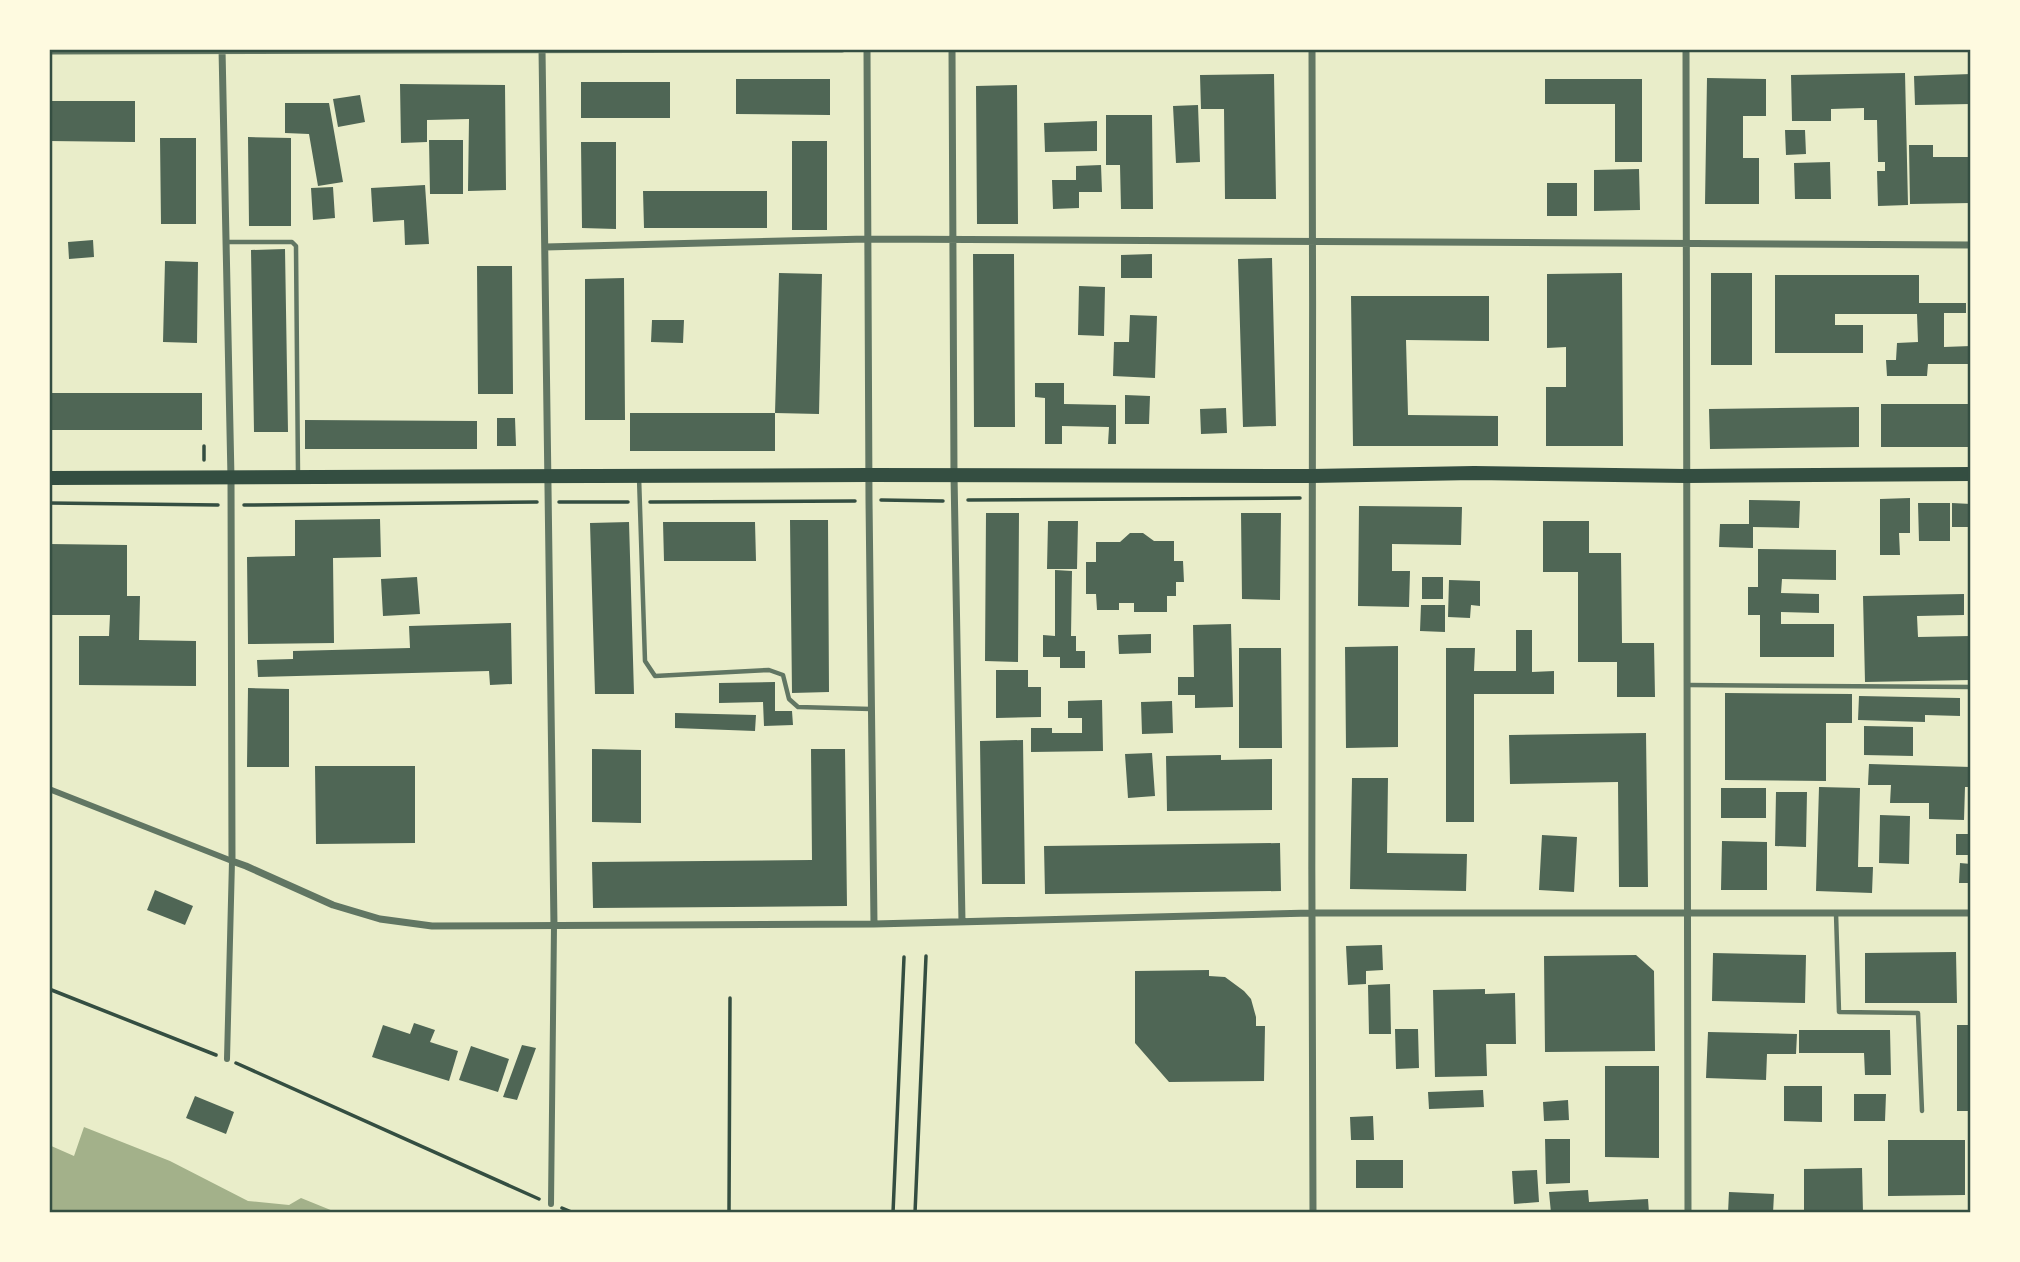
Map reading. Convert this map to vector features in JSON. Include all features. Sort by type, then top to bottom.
[{"type":"main road","points":[[49,478],[1971,474]]},
{"type":"street","points":[[542,49],[554,926],[551,1204]]},
{"type":"street","points":[[49,51],[842,49]]},
{"type":"street","points":[[867,49],[868,475],[874,924]]},
{"type":"street","points":[[951,49],[954,475],[962,922]]},
{"type":"street","points":[[1312,49],[1313,1213]]},
{"type":"street","points":[[1686,49],[1688,1213]]},
{"type":"street","points":[[222,50],[231,478],[232,862],[227,1059]]},
{"type":"street","points":[[545,247],[867,239],[1971,245]]},
{"type":"street","points":[[49,789],[246,866],[333,905],[380,919],[432,926],[874,924],[1311,913],[1971,913]]},
{"type":"lane","points":[[226,243],[292,242],[296,246],[298,477]]},
{"type":"lane","points":[[639,476],[645,661],[655,676],[769,670],[783,675],[789,699],[798,707],[871,709]]},
{"type":"lane","points":[[1687,685],[1971,687]]},
{"type":"lane","points":[[1836,913],[1839,1012],[1918,1013],[1922,1111]]},
{"type":"path","points":[[49,503],[231,505],[1312,498]]},
{"type":"path","points":[[915,1213],[926,956]]},
{"type":"path","points":[[893,1213],[904,957]]},
{"type":"path","points":[[49,989],[227,1059],[574,1213]]},
{"type":"path","points":[[729,1213],[730,998]]},
{"type":"shaded area","points":[[84,1127],[170,1161],[248,1201],[289,1205],[301,1198],[338,1213],[49,1213],[49,1145],[74,1156]]},
{"type":"building","points":[[1905,73],[1908,205],[1878,206],[1877,171],[1885,171],[1885,162],[1878,162],[1877,120],[1864,120],[1864,108],[1831,109],[1831,121],[1792,121],[1791,75]]},
{"type":"building","points":[[1274,74],[1276,199],[1225,199],[1224,109],[1201,109],[1200,75]]},
{"type":"building","points":[[1971,74],[1971,104],[1915,105],[1914,76]]},
{"type":"building","points":[[1707,78],[1766,79],[1766,116],[1743,116],[1743,158],[1759,158],[1759,204],[1705,204]]},
{"type":"building","points":[[736,79],[830,79],[830,115],[736,114]]},
{"type":"building","points":[[1545,79],[1642,79],[1642,162],[1615,162],[1615,104],[1545,104]]},
{"type":"building","points":[[581,82],[670,82],[670,118],[581,118]]},
{"type":"building","points":[[400,84],[505,85],[506,190],[468,191],[469,119],[427,120],[427,142],[401,143]]},
{"type":"building","points":[[1017,85],[1018,224],[977,224],[976,86]]},
{"type":"building","points":[[360,95],[365,122],[338,127],[333,99]]},
{"type":"building","points":[[49,101],[135,101],[135,142],[49,141]]},
{"type":"building","points":[[285,103],[329,103],[343,182],[318,186],[309,134],[285,133]]},
{"type":"building","points":[[1198,105],[1200,162],[1176,163],[1173,106]]},
{"type":"building","points":[[1106,115],[1152,115],[1153,209],[1121,209],[1120,165],[1106,165]]},
{"type":"building","points":[[1097,121],[1097,151],[1045,152],[1044,123]]},
{"type":"building","points":[[1785,130],[1805,130],[1806,154],[1786,155]]},
{"type":"building","points":[[248,137],[291,138],[291,226],[249,226]]},
{"type":"building","points":[[160,138],[196,138],[196,224],[161,224]]},
{"type":"building","points":[[429,140],[463,140],[463,194],[430,194]]},
{"type":"building","points":[[792,141],[827,141],[827,230],[792,230]]},
{"type":"building","points":[[581,142],[616,142],[616,229],[582,228]]},
{"type":"building","points":[[1909,145],[1933,145],[1933,157],[1971,157],[1971,203],[1910,204]]},
{"type":"building","points":[[1830,162],[1831,199],[1795,199],[1794,163]]},
{"type":"building","points":[[1101,165],[1102,192],[1079,192],[1079,208],[1053,209],[1052,180],[1076,180],[1076,166]]},
{"type":"building","points":[[1639,169],[1640,210],[1594,211],[1594,170]]},
{"type":"building","points":[[1547,183],[1577,183],[1577,216],[1547,216]]},
{"type":"building","points":[[425,185],[429,244],[405,245],[404,220],[373,222],[371,188]]},
{"type":"building","points":[[333,187],[335,218],[313,220],[311,188]]},
{"type":"building","points":[[643,191],[767,191],[767,228],[644,228]]},
{"type":"building","points":[[93,240],[94,257],[69,259],[68,242]]},
{"type":"building","points":[[285,249],[288,432],[254,432],[251,250]]},
{"type":"building","points":[[973,254],[1014,254],[1015,427],[974,427]]},
{"type":"building","points":[[1152,254],[1152,278],[1121,278],[1121,255]]},
{"type":"building","points":[[1272,258],[1276,426],[1243,427],[1238,259]]},
{"type":"building","points":[[165,261],[198,262],[197,343],[163,342]]},
{"type":"building","points":[[477,266],[512,266],[513,394],[478,394]]},
{"type":"building","points":[[779,273],[822,274],[819,414],[775,413]]},
{"type":"building","points":[[1622,273],[1623,446],[1546,446],[1546,387],[1566,387],[1566,347],[1547,348],[1547,274]]},
{"type":"building","points":[[1711,273],[1752,273],[1752,365],[1711,365]]},
{"type":"building","points":[[1775,275],[1919,275],[1919,303],[1966,303],[1966,313],[1944,313],[1944,347],[1971,346],[1971,364],[1928,364],[1927,376],[1887,376],[1886,360],[1896,360],[1897,343],[1918,342],[1917,314],[1835,314],[1835,325],[1863,325],[1863,353],[1775,353]]},
{"type":"building","points":[[624,278],[625,420],[585,420],[585,279]]},
{"type":"building","points":[[1079,286],[1105,287],[1104,336],[1078,335]]},
{"type":"building","points":[[1351,296],[1489,296],[1489,341],[1406,340],[1408,415],[1498,416],[1498,446],[1353,446]]},
{"type":"building","points":[[1130,315],[1157,316],[1155,378],[1113,376],[1114,342],[1129,342]]},
{"type":"building","points":[[652,320],[684,320],[683,343],[651,342]]},
{"type":"building","points":[[1035,383],[1064,383],[1064,404],[1116,405],[1116,444],[1108,444],[1109,427],[1062,426],[1062,444],[1045,444],[1045,398],[1035,397]]},
{"type":"building","points":[[49,393],[202,393],[202,430],[49,430]]},
{"type":"building","points":[[1125,395],[1150,396],[1149,424],[1125,424]]},
{"type":"building","points":[[1881,404],[1971,404],[1971,447],[1881,447]]},
{"type":"building","points":[[1859,407],[1859,447],[1710,449],[1709,409]]},
{"type":"building","points":[[1226,408],[1227,433],[1201,434],[1200,409]]},
{"type":"building","points":[[630,413],[775,413],[775,451],[630,451]]},
{"type":"building","points":[[497,418],[515,418],[516,446],[497,446]]},
{"type":"building","points":[[305,420],[477,421],[477,449],[305,449]]},
{"type":"building","points":[[1910,498],[1910,533],[1899,533],[1900,555],[1880,555],[1880,499]]},
{"type":"building","points":[[1749,500],[1800,501],[1799,528],[1753,527],[1753,548],[1719,547],[1720,524],[1749,524]]},
{"type":"building","points":[[1918,503],[1950,503],[1950,541],[1919,541]]},
{"type":"building","points":[[1952,503],[1971,504],[1971,527],[1952,527]]},
{"type":"building","points":[[1359,506],[1462,507],[1461,545],[1392,544],[1392,571],[1410,571],[1409,607],[1358,606]]},
{"type":"building","points":[[986,513],[1019,513],[1018,662],[985,661]]},
{"type":"building","points":[[1241,513],[1281,513],[1280,600],[1242,599]]},
{"type":"building","points":[[380,519],[381,557],[333,558],[334,643],[248,644],[247,557],[295,556],[295,520]]},
{"type":"building","points":[[790,520],[828,520],[829,692],[792,693]]},
{"type":"building","points":[[1048,521],[1078,521],[1077,569],[1047,569]]},
{"type":"building","points":[[1543,521],[1589,521],[1589,553],[1621,553],[1622,643],[1654,643],[1655,697],[1617,697],[1617,662],[1578,662],[1578,572],[1543,572]]},
{"type":"building","points":[[629,522],[634,694],[595,694],[590,523]]},
{"type":"building","points":[[663,522],[755,522],[756,561],[664,561]]},
{"type":"building","points":[[1130,533],[1143,533],[1154,541],[1174,541],[1174,561],[1183,561],[1184,582],[1176,582],[1176,596],[1167,596],[1167,612],[1134,612],[1134,603],[1119,603],[1119,610],[1097,610],[1096,594],[1086,594],[1086,562],[1096,562],[1096,542],[1120,542]]},
{"type":"building","points":[[49,544],[127,545],[127,596],[140,596],[139,640],[196,641],[196,686],[79,685],[79,636],[109,636],[110,615],[49,615]]},
{"type":"building","points":[[1758,549],[1836,550],[1836,580],[1782,579],[1781,593],[1819,594],[1819,613],[1781,612],[1781,624],[1834,624],[1834,657],[1760,657],[1760,615],[1748,615],[1748,587],[1758,587]]},
{"type":"building","points":[[1055,570],[1072,571],[1071,636],[1076,636],[1076,651],[1085,651],[1085,668],[1060,668],[1060,657],[1043,657],[1043,635],[1055,636]]},
{"type":"building","points":[[417,577],[420,614],[383,616],[381,579]]},
{"type":"building","points":[[1422,577],[1443,577],[1443,599],[1422,599]]},
{"type":"building","points":[[1449,580],[1480,581],[1480,606],[1471,605],[1470,618],[1448,617]]},
{"type":"building","points":[[1964,594],[1964,615],[1917,616],[1918,637],[1971,636],[1971,680],[1865,682],[1863,596]]},
{"type":"building","points":[[1421,605],[1445,605],[1445,632],[1420,631]]},
{"type":"building","points":[[511,623],[512,684],[490,685],[489,671],[258,677],[257,660],[293,659],[293,651],[410,648],[409,626]]},
{"type":"building","points":[[1231,624],[1233,707],[1195,708],[1195,695],[1178,695],[1178,677],[1194,677],[1193,625]]},
{"type":"building","points":[[1516,630],[1532,630],[1532,672],[1554,671],[1554,694],[1474,694],[1474,822],[1446,822],[1446,648],[1475,648],[1474,671],[1516,671]]},
{"type":"building","points":[[1151,634],[1151,653],[1119,654],[1118,635]]},
{"type":"building","points":[[1398,646],[1398,747],[1346,748],[1345,647]]},
{"type":"building","points":[[1239,648],[1281,648],[1282,748],[1239,748]]},
{"type":"building","points":[[996,670],[1028,670],[1028,687],[1041,687],[1041,717],[996,718]]},
{"type":"building","points":[[775,682],[775,711],[792,711],[793,725],[764,726],[763,702],[719,703],[719,683]]},
{"type":"building","points":[[248,688],[289,689],[289,767],[247,767]]},
{"type":"building","points":[[1725,693],[1852,694],[1852,723],[1826,723],[1826,781],[1725,780]]},
{"type":"building","points":[[1859,696],[1960,698],[1960,716],[1925,715],[1925,722],[1858,720]]},
{"type":"building","points":[[1102,700],[1103,751],[1031,752],[1031,728],[1052,728],[1052,733],[1082,733],[1082,718],[1068,718],[1068,701]]},
{"type":"building","points":[[1172,701],[1173,733],[1142,734],[1141,702]]},
{"type":"building","points":[[675,713],[756,715],[755,731],[675,728]]},
{"type":"building","points":[[1864,726],[1913,727],[1913,756],[1864,755]]},
{"type":"building","points":[[1646,733],[1648,887],[1619,887],[1618,782],[1510,784],[1509,735]]},
{"type":"building","points":[[1023,740],[1025,884],[982,884],[980,741]]},
{"type":"building","points":[[592,749],[641,750],[641,823],[592,822]]},
{"type":"building","points":[[811,749],[845,749],[847,906],[593,908],[592,862],[812,860]]},
{"type":"building","points":[[1152,753],[1155,796],[1128,798],[1125,754]]},
{"type":"building","points":[[1221,755],[1221,760],[1272,759],[1272,810],[1167,811],[1166,756]]},
{"type":"building","points":[[1869,764],[1971,767],[1971,787],[1965,787],[1964,820],[1929,819],[1929,803],[1890,803],[1891,785],[1868,785]]},
{"type":"building","points":[[315,766],[415,766],[415,843],[316,844]]},
{"type":"building","points":[[1352,778],[1388,778],[1387,853],[1467,854],[1466,891],[1350,889]]},
{"type":"building","points":[[1819,787],[1860,788],[1858,867],[1873,867],[1872,893],[1816,891]]},
{"type":"building","points":[[1721,788],[1766,788],[1766,818],[1721,818]]},
{"type":"building","points":[[1776,792],[1807,792],[1806,847],[1775,846]]},
{"type":"building","points":[[1880,815],[1910,816],[1909,864],[1879,863]]},
{"type":"building","points":[[1956,834],[1971,834],[1971,855],[1956,855]]},
{"type":"building","points":[[1542,835],[1577,837],[1574,892],[1539,890]]},
{"type":"building","points":[[1722,841],[1767,842],[1767,890],[1721,890]]},
{"type":"building","points":[[1280,843],[1281,891],[1045,894],[1044,846]]},
{"type":"building","points":[[1960,863],[1971,864],[1971,883],[1959,883]]},
{"type":"building","points":[[155,890],[193,906],[185,925],[147,910]]},
{"type":"building","points":[[1382,945],[1383,970],[1366,971],[1366,984],[1348,985],[1346,946]]},
{"type":"building","points":[[1956,952],[1957,1003],[1865,1003],[1865,953]]},
{"type":"building","points":[[1713,953],[1806,955],[1805,1003],[1712,1001]]},
{"type":"building","points":[[1636,955],[1654,971],[1655,1051],[1545,1052],[1544,956]]},
{"type":"building","points":[[1209,970],[1209,976],[1225,977],[1244,991],[1251,999],[1256,1026],[1265,1026],[1264,1081],[1169,1082],[1135,1043],[1135,971]]},
{"type":"building","points":[[1390,984],[1391,1034],[1369,1034],[1368,985]]},
{"type":"building","points":[[1485,989],[1485,994],[1515,993],[1516,1044],[1486,1044],[1487,1076],[1435,1077],[1433,990]]},
{"type":"building","points":[[414,1023],[435,1030],[430,1042],[458,1051],[449,1081],[372,1057],[383,1025],[410,1034]]},
{"type":"building","points":[[1957,1025],[1971,1025],[1971,1111],[1957,1111]]},
{"type":"building","points":[[1395,1029],[1418,1029],[1419,1068],[1396,1069]]},
{"type":"building","points":[[1799,1030],[1890,1030],[1891,1075],[1865,1075],[1864,1053],[1799,1053]]},
{"type":"building","points":[[1708,1032],[1797,1034],[1796,1054],[1767,1054],[1766,1080],[1706,1078]]},
{"type":"building","points":[[522,1045],[536,1048],[517,1100],[503,1097]]},
{"type":"building","points":[[471,1046],[509,1059],[498,1092],[459,1080]]},
{"type":"building","points":[[1605,1066],[1659,1066],[1659,1158],[1605,1157]]},
{"type":"building","points":[[1784,1086],[1822,1086],[1822,1122],[1784,1121]]},
{"type":"building","points":[[1483,1090],[1484,1107],[1429,1109],[1428,1092]]},
{"type":"building","points":[[1854,1094],[1886,1094],[1885,1121],[1854,1121]]},
{"type":"building","points":[[195,1096],[234,1112],[226,1134],[186,1118]]},
{"type":"building","points":[[1568,1100],[1569,1120],[1544,1121],[1543,1102]]},
{"type":"building","points":[[1373,1116],[1374,1140],[1351,1140],[1350,1117]]},
{"type":"building","points":[[1545,1139],[1570,1139],[1570,1183],[1546,1184]]},
{"type":"building","points":[[1888,1140],[1965,1140],[1965,1195],[1888,1196]]},
{"type":"building","points":[[1356,1160],[1403,1160],[1403,1188],[1356,1188]]},
{"type":"building","points":[[1862,1168],[1863,1213],[1804,1213],[1804,1169]]},
{"type":"building","points":[[1537,1170],[1539,1202],[1514,1204],[1512,1171]]},
{"type":"building","points":[[1588,1190],[1589,1202],[1648,1199],[1649,1213],[1551,1213],[1549,1192]]},
{"type":"building","points":[[1729,1192],[1774,1194],[1773,1213],[1728,1213]]}]
